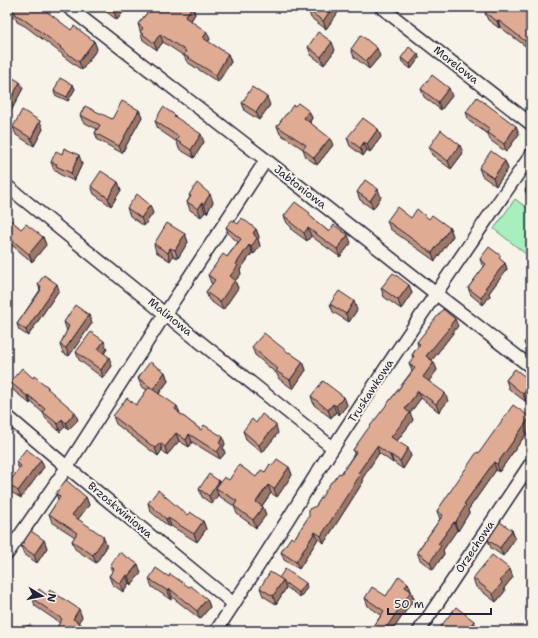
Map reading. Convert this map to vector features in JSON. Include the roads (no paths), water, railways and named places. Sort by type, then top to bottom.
[{"type":"street","name":"Jabłoniowa","points":[[68,7],[531,367]]},
{"type":"street","name":"Morelowa","points":[[381,7],[531,124]]},
{"type":"street","name":"Truskawkowa","points":[[216,631],[333,448],[435,293],[531,154]]},
{"type":"street","points":[[7,554],[67,467],[266,160]]},
{"type":"street","name":"Malinowa","points":[[7,186],[333,448]]},
{"type":"street","name":"Brzoskwiniowa","points":[[7,416],[234,604]]},
{"type":"street","name":"Orzechowa","points":[[419,631],[531,463]]}]
